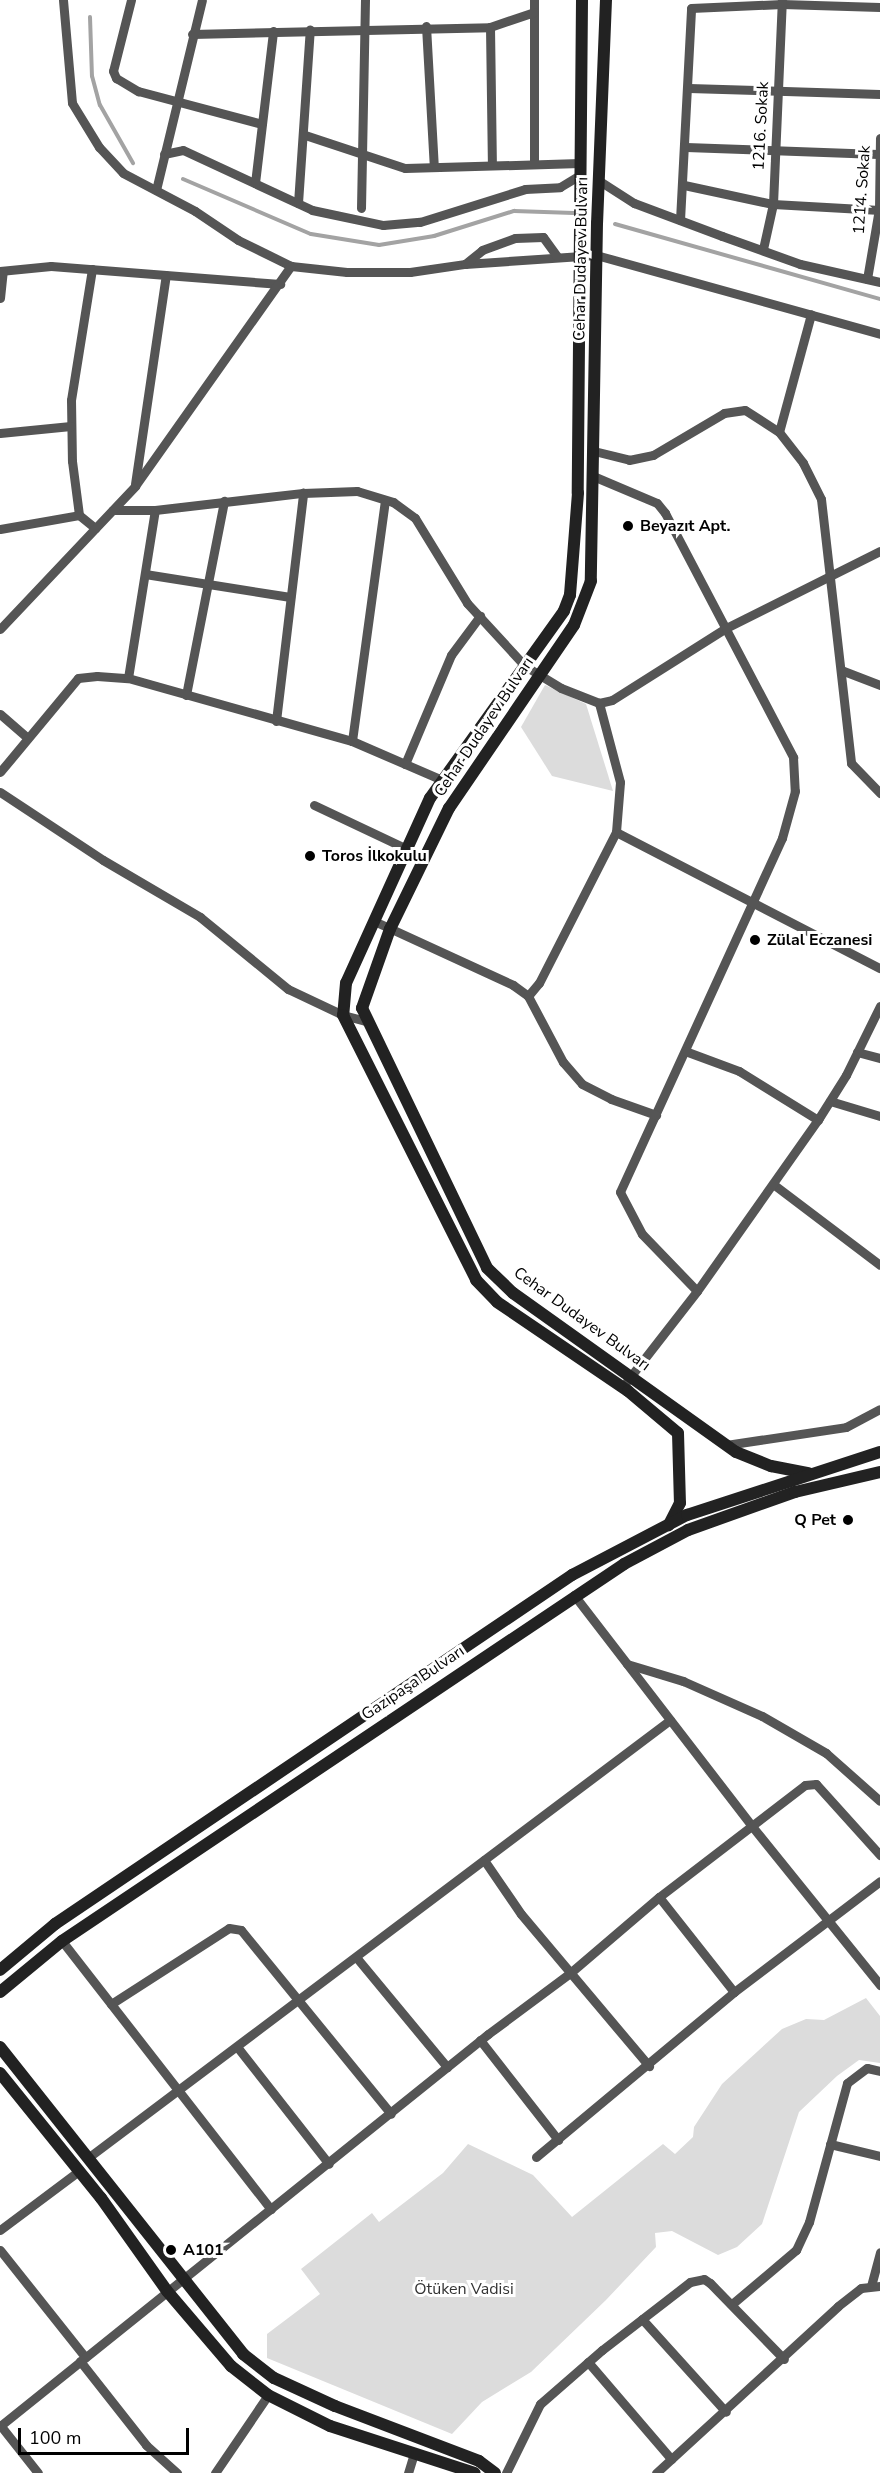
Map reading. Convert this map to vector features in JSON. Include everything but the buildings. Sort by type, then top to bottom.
[{"type":"street","points":[[63,0],[72,103],[99,147],[123,173],[156,190],[238,240],[291,266],[347,272],[410,272],[465,264],[596,255],[880,334]]},
{"type":"street","points":[[131,0],[113,70],[116,78],[138,91],[262,124]]},
{"type":"street","points":[[156,190],[202,0]]},
{"type":"street","points":[[361,208],[366,27],[364,0]]},
{"type":"street","points":[[534,0],[534,164]]},
{"type":"street","name":"Cehar Dudayev Bulvarı","points":[[582,0],[578,493],[570,595],[564,611],[442,780],[407,849],[346,982],[343,1015],[476,1280],[497,1302],[622,1388],[678,1433],[680,1503],[669,1524]]},
{"type":"street","name":"Cehar Dudayev Bulvarı","points":[[606,0],[596,255],[591,581],[574,625],[462,783],[390,929],[365,992],[362,1008],[487,1268],[513,1293],[632,1375],[726,1444],[771,1466],[808,1473]]},
{"type":"street","points":[[680,220],[696,6],[782,2],[880,7]]},
{"type":"street","name":"1216. Sokak","points":[[763,249],[773,204],[782,2]]},
{"type":"street","points":[[192,34],[366,27],[490,27],[534,12]]},
{"type":"street","points":[[426,26],[434,167]]},
{"type":"street","points":[[490,27],[492,165]]},
{"type":"street","points":[[298,203],[305,135],[310,29]]},
{"type":"street","points":[[255,183],[273,31]]},
{"type":"street","points":[[689,88],[880,94]]},
{"type":"street","points":[[305,135],[364,157],[405,168],[534,164],[580,169]]},
{"type":"street","name":"1214. Sokak","points":[[867,279],[879,209],[880,138]]},
{"type":"street","points":[[686,147],[878,154]]},
{"type":"street","points":[[164,154],[183,150],[298,203],[383,225],[420,222],[525,189],[560,187],[580,169]]},
{"type":"street","points":[[598,180],[634,203],[800,264],[880,282]]},
{"type":"street","points":[[684,185],[773,204],[879,209]]},
{"type":"street","points":[[465,264],[483,250],[515,238],[543,237],[557,256]]},
{"type":"street","points":[[0,298],[2,271],[51,266],[280,284]]},
{"type":"street","points":[[0,629],[135,486],[291,266]]},
{"type":"street","points":[[92,269],[71,400],[71,426],[79,515],[95,528]]},
{"type":"street","points":[[135,486],[166,275]]},
{"type":"street","points":[[779,432],[811,314]]},
{"type":"street","points":[[594,451],[629,460],[653,455],[724,413],[745,410],[779,432],[803,463],[820,499],[851,763],[880,793]]},
{"type":"street","points":[[0,433],[71,426]]},
{"type":"street","points":[[593,476],[657,503],[726,628],[793,757],[795,791],[782,838],[620,1192],[642,1234],[697,1291]]},
{"type":"street","points":[[113,510],[155,510],[303,493],[357,491],[385,500],[415,518],[466,603],[525,666],[541,673],[561,688],[599,703],[612,700],[726,628],[831,578],[880,551]]},
{"type":"street","points":[[276,721],[303,493]]},
{"type":"street","points":[[352,741],[385,500]]},
{"type":"street","points":[[186,695],[224,501]]},
{"type":"street","points":[[128,678],[155,510]]},
{"type":"street","points":[[0,529],[79,515]]},
{"type":"street","points":[[145,574],[290,597]]},
{"type":"street","points":[[405,764],[451,655],[480,616]]},
{"type":"street","points":[[841,670],[880,685]]},
{"type":"street","points":[[0,772],[78,678],[128,678],[352,741],[442,780]]},
{"type":"street","points":[[528,996],[539,983],[616,832],[620,782],[599,703]]},
{"type":"street","points":[[0,714],[27,737]]},
{"type":"street","points":[[0,792],[103,860],[200,917],[288,989],[343,1015],[366,1020]]},
{"type":"street","points":[[314,805],[407,849]]},
{"type":"street","points":[[616,832],[880,968]]},
{"type":"street","points":[[374,921],[528,996],[563,1062],[582,1083],[611,1099],[656,1115]]},
{"type":"street","points":[[622,1388],[697,1291],[818,1120],[880,1006]]},
{"type":"street","points":[[685,1051],[739,1071],[818,1120]]},
{"type":"street","points":[[857,1052],[880,1058]]},
{"type":"street","points":[[830,1101],[880,1116]]},
{"type":"street","points":[[773,1184],[880,1265]]},
{"type":"street","points":[[726,1444],[846,1427],[880,1409]]},
{"type":"street","name":"Gazipaşa Bulvarı","points":[[0,1970],[55,1924],[572,1575],[669,1524],[808,1473],[880,1452]]},
{"type":"street","name":"Gazipaşa Bulvarı","points":[[0,1992],[62,1941],[574,1595],[688,1530],[795,1492],[880,1472]]},
{"type":"street","points":[[574,1595],[751,1825],[880,1985]]},
{"type":"street","points":[[627,1664],[683,1682],[762,1716],[826,1753],[880,1801]]},
{"type":"street","points":[[89,2157],[180,2092],[670,1720]]},
{"type":"street","points":[[38,2473],[0,2426],[391,2114],[480,2040],[570,1973],[659,1897],[805,1785],[816,1784],[880,1855]]},
{"type":"street","points":[[484,1860],[522,1914],[649,2066]]},
{"type":"street","points":[[536,2157],[649,2066],[734,1992],[827,1919],[880,1881]]},
{"type":"street","points":[[659,1897],[734,1992]]},
{"type":"street","points":[[111,2004],[229,1928],[242,1930],[391,2114]]},
{"type":"street","points":[[62,1941],[271,2209]]},
{"type":"street","points":[[356,1957],[447,2067]]},
{"type":"street","points":[[480,2040],[558,2140]]},
{"type":"street","points":[[0,2047],[243,2354],[274,2378],[336,2406],[479,2461],[495,2473]]},
{"type":"street","points":[[238,2048],[328,2164]]},
{"type":"street","points":[[732,2304],[796,2250],[809,2222],[847,2083],[867,2068],[880,2071]]},
{"type":"street","points":[[0,2073],[79,2171],[167,2291],[222,2359],[268,2395],[330,2426],[475,2473]]},
{"type":"street","points":[[830,2144],[880,2156]]},
{"type":"street","points":[[0,2230],[79,2171]]},
{"type":"street","points":[[0,2250],[146,2445],[177,2473]]},
{"type":"street","points":[[656,2473],[726,2412],[838,2307],[861,2288],[876,2286],[880,2252]]},
{"type":"street","points":[[507,2473],[540,2404],[588,2362],[690,2282],[704,2279],[732,2304],[784,2359]]},
{"type":"street","points":[[642,2319],[726,2412]]},
{"type":"street","points":[[588,2362],[671,2459]]},
{"type":"street","points":[[215,2473],[268,2395]]},
{"type":"street","points":[[408,2473],[414,2453]]},
{"type":"green space","points":[[545,685],[586,704],[613,791],[552,776],[521,727]]},
{"type":"green space","name":"Ötüken Vadisi","points":[[866,1998],[880,2016],[880,2063],[859,2060],[837,2076],[799,2112],[762,2224],[737,2247],[718,2255],[672,2231],[655,2233],[656,2247],[606,2300],[531,2372],[482,2402],[452,2434],[267,2358],[267,2334],[320,2294],[301,2269],[372,2213],[379,2222],[443,2173],[468,2144],[533,2175],[572,2217],[663,2144],[675,2154],[693,2137],[694,2127],[722,2084],[782,2029],[806,2019],[824,2020]]},
{"type":"waterway","points":[[90,17],[92,76],[100,105],[133,163]]},
{"type":"waterway","points":[[183,179],[311,234],[379,245],[434,236],[514,211],[574,213]]},
{"type":"waterway","points":[[615,224],[880,299]]},
{"type":"place","name":"Beyazıt Apt.","points":[[628,526]]},
{"type":"place","name":"Toros İlkokulu","points":[[310,856]]},
{"type":"place","name":"Zülal Eczanesi","points":[[755,940]]},
{"type":"place","name":"Q Pet","points":[[848,1520]]},
{"type":"place","name":"A101","points":[[171,2250]]}]
